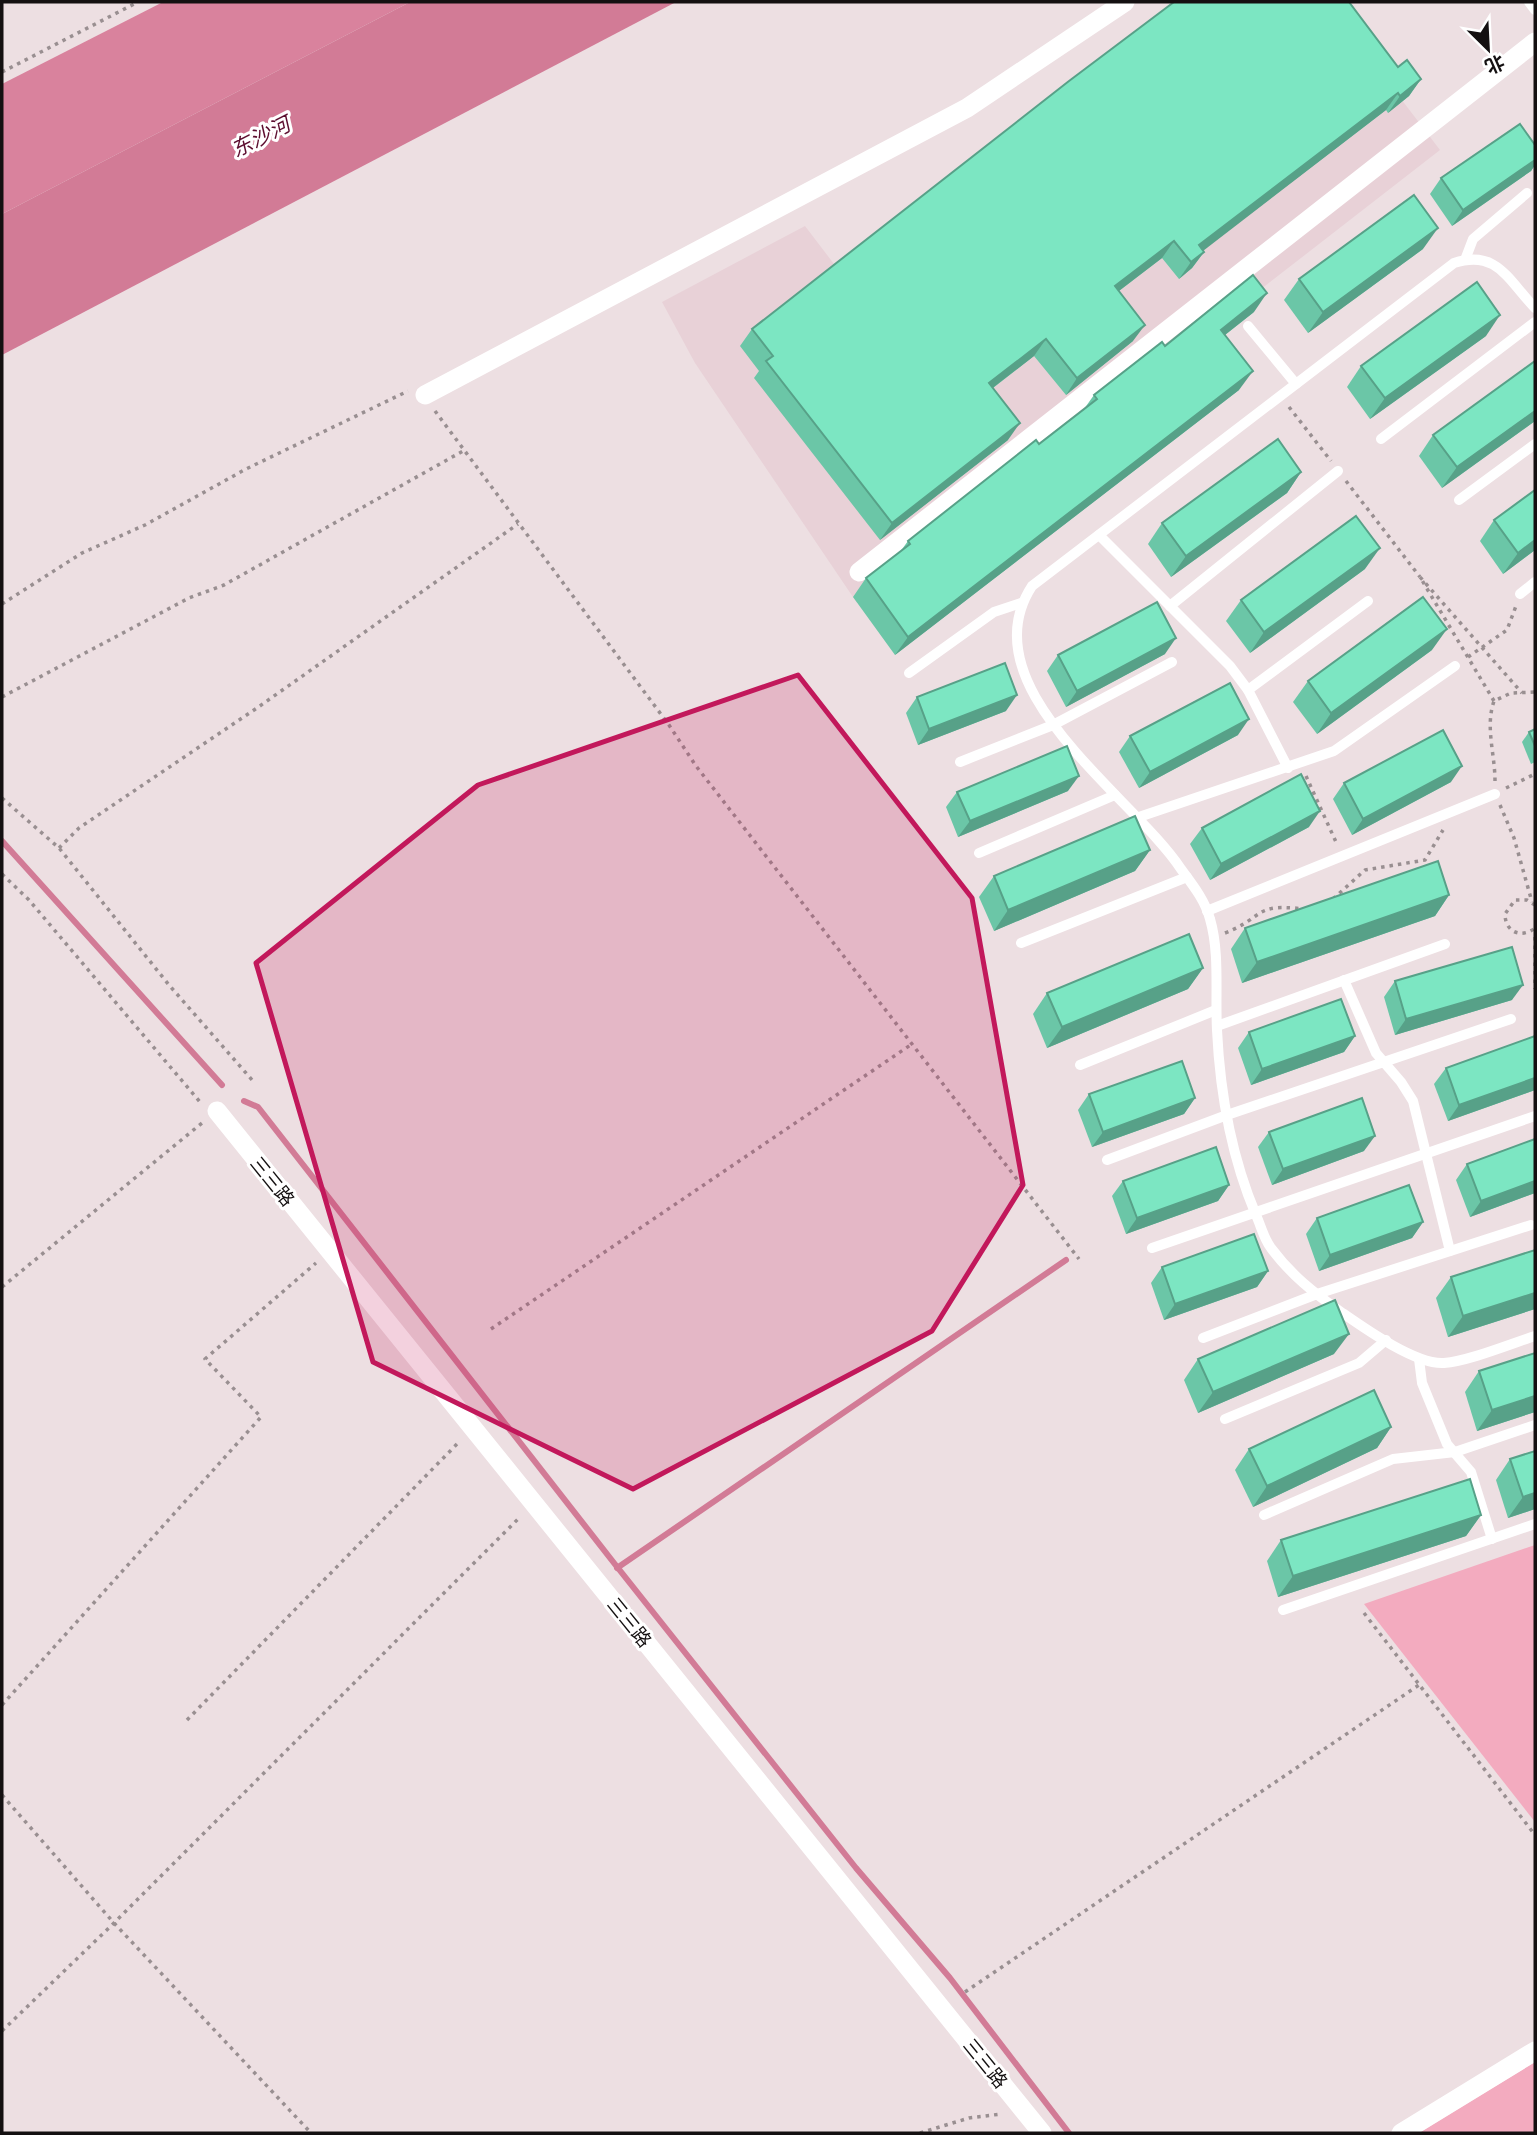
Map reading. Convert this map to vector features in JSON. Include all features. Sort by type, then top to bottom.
[{"type":"street","points":[[425,396],[967,108],[1125,2]]},
{"type":"street","points":[[859,572],[1535,41]]},
{"type":"street","name":"三三路","points":[[214,1113],[330,1251],[1042,2133]]},
{"type":"street","points":[[1401,2133],[1535,2050]]},
{"type":"lane","points":[[1529,2],[1535,10]]},
{"type":"lane","points":[[1465,260],[1473,239],[1527,193]]},
{"type":"lane","points":[[1533,303],[1490,260],[1474,257],[1454,263],[1032,586],[1021,603],[1016,629],[1020,657],[1032,694],[1053,725],[1187,877],[1207,911],[1213,938],[1217,1026],[1227,1115],[1244,1186],[1269,1246],[1301,1283],[1419,1359],[1443,1363],[1535,1336]]},
{"type":"lane","points":[[1381,439],[1535,323]]},
{"type":"lane","points":[[1248,326],[1296,384]]},
{"type":"lane","points":[[1459,500],[1535,444]]},
{"type":"lane","points":[[1170,606],[1338,471]]},
{"type":"lane","points":[[1099,535],[1230,666],[1248,691],[1288,768]]},
{"type":"lane","points":[[1520,594],[1535,582]]},
{"type":"lane","points":[[1248,691],[1368,601]]},
{"type":"lane","points":[[909,674],[994,612],[1021,603]]},
{"type":"lane","points":[[960,762],[1053,725],[1172,662]]},
{"type":"lane","points":[[1136,818],[1334,751],[1455,666]]},
{"type":"lane","points":[[1207,911],[1495,794]]},
{"type":"lane","points":[[979,853],[1115,795]]},
{"type":"lane","points":[[1021,943],[1187,877]]},
{"type":"lane","points":[[1217,1026],[1446,944]]},
{"type":"lane","points":[[1344,980],[1376,1053],[1402,1082],[1413,1101],[1423,1154],[1450,1251]]},
{"type":"lane","points":[[1080,1065],[1216,1010]]},
{"type":"lane","points":[[1108,1160],[1227,1115],[1511,1019]]},
{"type":"lane","points":[[1152,1248],[1535,1116]]},
{"type":"lane","points":[[1203,1338],[1317,1294],[1531,1225]]},
{"type":"lane","points":[[1225,1419],[1359,1363],[1387,1340]]},
{"type":"lane","points":[[1419,1359],[1422,1383],[1447,1444],[1471,1472],[1492,1539]]},
{"type":"lane","points":[[1264,1515],[1393,1459],[1455,1452],[1535,1425]]},
{"type":"lane","points":[[1283,1610],[1535,1524]]},
{"type":"path","points":[[2,72],[138,2]]},
{"type":"path","points":[[2,604],[82,553],[145,525],[246,470],[408,391],[425,396],[463,452],[669,725],[700,772],[1079,1259]]},
{"type":"path","points":[[1281,396],[1420,577],[1522,692]]},
{"type":"path","points":[[2,696],[190,598],[224,585],[463,452]]},
{"type":"path","points":[[59,848],[79,828],[257,708],[518,524]]},
{"type":"path","points":[[1420,577],[1494,701],[1489,726],[1495,754],[1495,794],[1515,840],[1534,904],[1515,900],[1507,908],[1505,920],[1515,933],[1527,934],[1535,928]]},
{"type":"path","points":[[1455,666],[1507,631],[1520,594]]},
{"type":"path","points":[[1494,701],[1522,692],[1535,692]]},
{"type":"path","points":[[1301,764],[1342,854]]},
{"type":"path","points":[[1495,794],[1535,774]]},
{"type":"path","points":[[2,798],[59,848],[169,985],[253,1081]]},
{"type":"path","points":[[1325,904],[1365,870],[1425,860],[1448,823]]},
{"type":"path","points":[[2,874],[29,900],[214,1113],[2,1287]]},
{"type":"path","points":[[1213,938],[1241,926],[1262,909],[1281,905],[1307,909]]},
{"type":"path","points":[[1535,937],[1535,989]]},
{"type":"path","points":[[491,1329],[912,1044]]},
{"type":"path","points":[[2,1705],[261,1417],[205,1359],[330,1251]]},
{"type":"path","points":[[187,1720],[473,1428]]},
{"type":"path","points":[[2,2031],[114,1923],[533,1503]]},
{"type":"path","points":[[1364,1613],[1535,1835]]},
{"type":"path","points":[[965,1992],[1419,1685]]},
{"type":"path","points":[[2,1795],[114,1923],[311,2133]]},
{"type":"path","points":[[920,2133],[969,2118],[1024,2111]]},
{"type":"highlighted area","points":[[798,675],[972,898],[1023,1185],[932,1331],[633,1489],[373,1362],[256,963],[478,785]]},
{"type":"shaded area","points":[[163,2],[410,2],[2,214],[2,84]]},
{"type":"shaded area","points":[[1174,2],[1327,2],[1440,150],[857,603],[695,363],[662,302],[805,226],[834,264]]},
{"type":"shaded area","points":[[1535,1545],[1535,1822],[1364,1604]]},
{"type":"shaded area","points":[[1535,2062],[1535,2133],[1419,2133]]},
{"type":"water","name":"东沙河","points":[[410,2],[676,2],[2,355],[2,214]]},
{"type":"building","points":[[1174,2],[1349,2],[1398,67],[1407,60],[1421,79],[1400,96],[1398,93],[1199,245],[1204,252],[1191,262],[1174,241],[1115,286],[1145,325],[1077,378],[1046,339],[989,383],[1020,423],[892,523],[766,361],[773,356],[752,329]]},
{"type":"building","points":[[1520,124],[1535,145],[1535,160],[1463,210],[1441,178]]},
{"type":"building","points":[[1414,195],[1438,228],[1323,312],[1299,279]]},
{"type":"building","points":[[1253,275],[1267,293],[1221,330],[1253,371],[908,637],[866,578],[910,544],[908,541],[1036,440],[1039,444],[1097,399],[1094,395],[1162,342],[1165,346]]},
{"type":"building","points":[[1477,282],[1500,315],[1385,398],[1361,366]]},
{"type":"building","points":[[1535,361],[1535,411],[1457,467],[1433,435]]},
{"type":"building","points":[[1278,439],[1301,472],[1186,556],[1162,523]]},
{"type":"building","points":[[1535,490],[1535,540],[1518,553],[1494,520]]},
{"type":"building","points":[[1356,516],[1380,548],[1264,632],[1241,600]]},
{"type":"building","points":[[1423,597],[1447,629],[1331,713],[1308,681]]},
{"type":"building","points":[[1157,602],[1176,638],[1077,691],[1058,655]]},
{"type":"building","points":[[1005,663],[1017,695],[929,729],[917,697]]},
{"type":"building","points":[[1230,683],[1249,719],[1150,772],[1130,736]]},
{"type":"building","points":[[1535,729],[1535,746],[1529,732]]},
{"type":"building","points":[[1443,730],[1462,766],[1363,819],[1344,783]]},
{"type":"building","points":[[1067,746],[1079,776],[970,821],[957,792]]},
{"type":"building","points":[[1301,774],[1320,811],[1221,864],[1202,828]]},
{"type":"building","points":[[1135,816],[1150,850],[1008,910],[994,876]]},
{"type":"building","points":[[1438,861],[1449,895],[1257,962],[1245,928]]},
{"type":"building","points":[[1189,934],[1203,968],[1062,1027],[1047,993]]},
{"type":"building","points":[[1512,947],[1523,985],[1406,1019],[1395,981]]},
{"type":"building","points":[[1341,999],[1355,1036],[1262,1069],[1249,1032]]},
{"type":"building","points":[[1535,1036],[1535,1078],[1459,1105],[1446,1068]]},
{"type":"building","points":[[1182,1061],[1195,1098],[1103,1132],[1089,1094]]},
{"type":"building","points":[[1362,1098],[1375,1136],[1283,1169],[1269,1132]]},
{"type":"building","points":[[1535,1139],[1535,1181],[1481,1201],[1467,1164]]},
{"type":"building","points":[[1216,1147],[1229,1185],[1137,1218],[1123,1181]]},
{"type":"building","points":[[1409,1185],[1423,1222],[1330,1255],[1317,1218]]},
{"type":"building","points":[[1254,1234],[1268,1271],[1175,1304],[1162,1267]]},
{"type":"building","points":[[1535,1250],[1535,1293],[1463,1316],[1451,1277]]},
{"type":"building","points":[[1335,1300],[1349,1334],[1213,1392],[1198,1359]]},
{"type":"building","points":[[1535,1353],[1535,1396],[1492,1410],[1479,1371]]},
{"type":"building","points":[[1374,1390],[1391,1427],[1267,1486],[1249,1449]]},
{"type":"building","points":[[1535,1451],[1535,1493],[1523,1497],[1510,1459]]},
{"type":"building","points":[[1470,1479],[1481,1515],[1293,1576],[1281,1540]]},
{"type":"waterway","points":[[2,841],[222,1085]]},
{"type":"waterway","points":[[244,1101],[258,1107],[614,1563],[856,1868],[950,1978],[1069,2133]]},
{"type":"waterway","points":[[617,1568],[1066,1260]]}]
